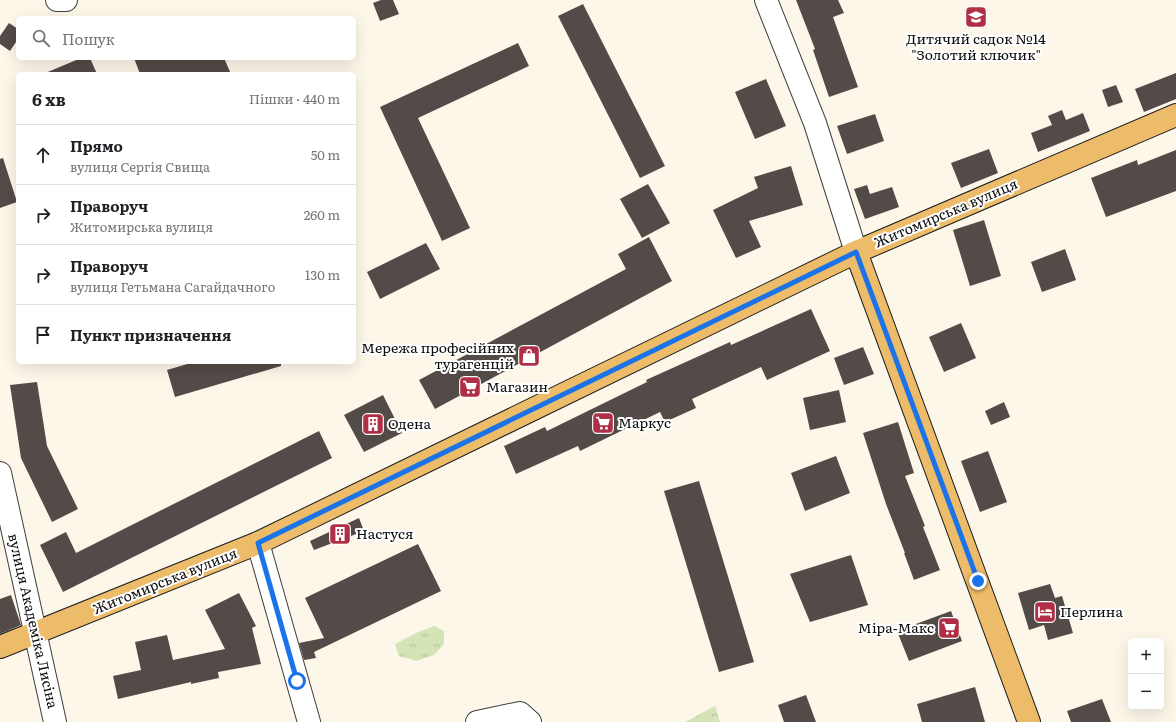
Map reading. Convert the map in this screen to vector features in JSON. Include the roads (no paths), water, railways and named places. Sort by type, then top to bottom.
[{"type":"main road","name":"Житомирська вулиця","points":[[0,647],[258,543],[856,252],[1176,115]]},
{"type":"main road","points":[[856,252],[1030,722]]},
{"type":"street","points":[[57,0],[66,0]]},
{"type":"street","points":[[766,0],[815,122],[856,252]]},
{"type":"street","name":"вулиця Академіка Лисіна","points":[[0,474],[55,722]]},
{"type":"street","points":[[258,543],[309,722]]},
{"type":"street","points":[[477,722],[520,713],[530,722]]},
{"type":"place","name":"Дитячий садок №14 \"Золотий ключик\"","points":[[976,17]]},
{"type":"place","name":"Мережа професійних турагенцій","points":[[529,356]]},
{"type":"place","name":"Магазин","points":[[470,387]]},
{"type":"place","name":"Маркус","points":[[603,423]]},
{"type":"place","name":"Одена","points":[[373,424]]},
{"type":"place","name":"Настуся","points":[[340,534]]},
{"type":"place","name":"Перлина","points":[[1045,612]]},
{"type":"place","name":"Міра-Макс","points":[[949,628]]}]
